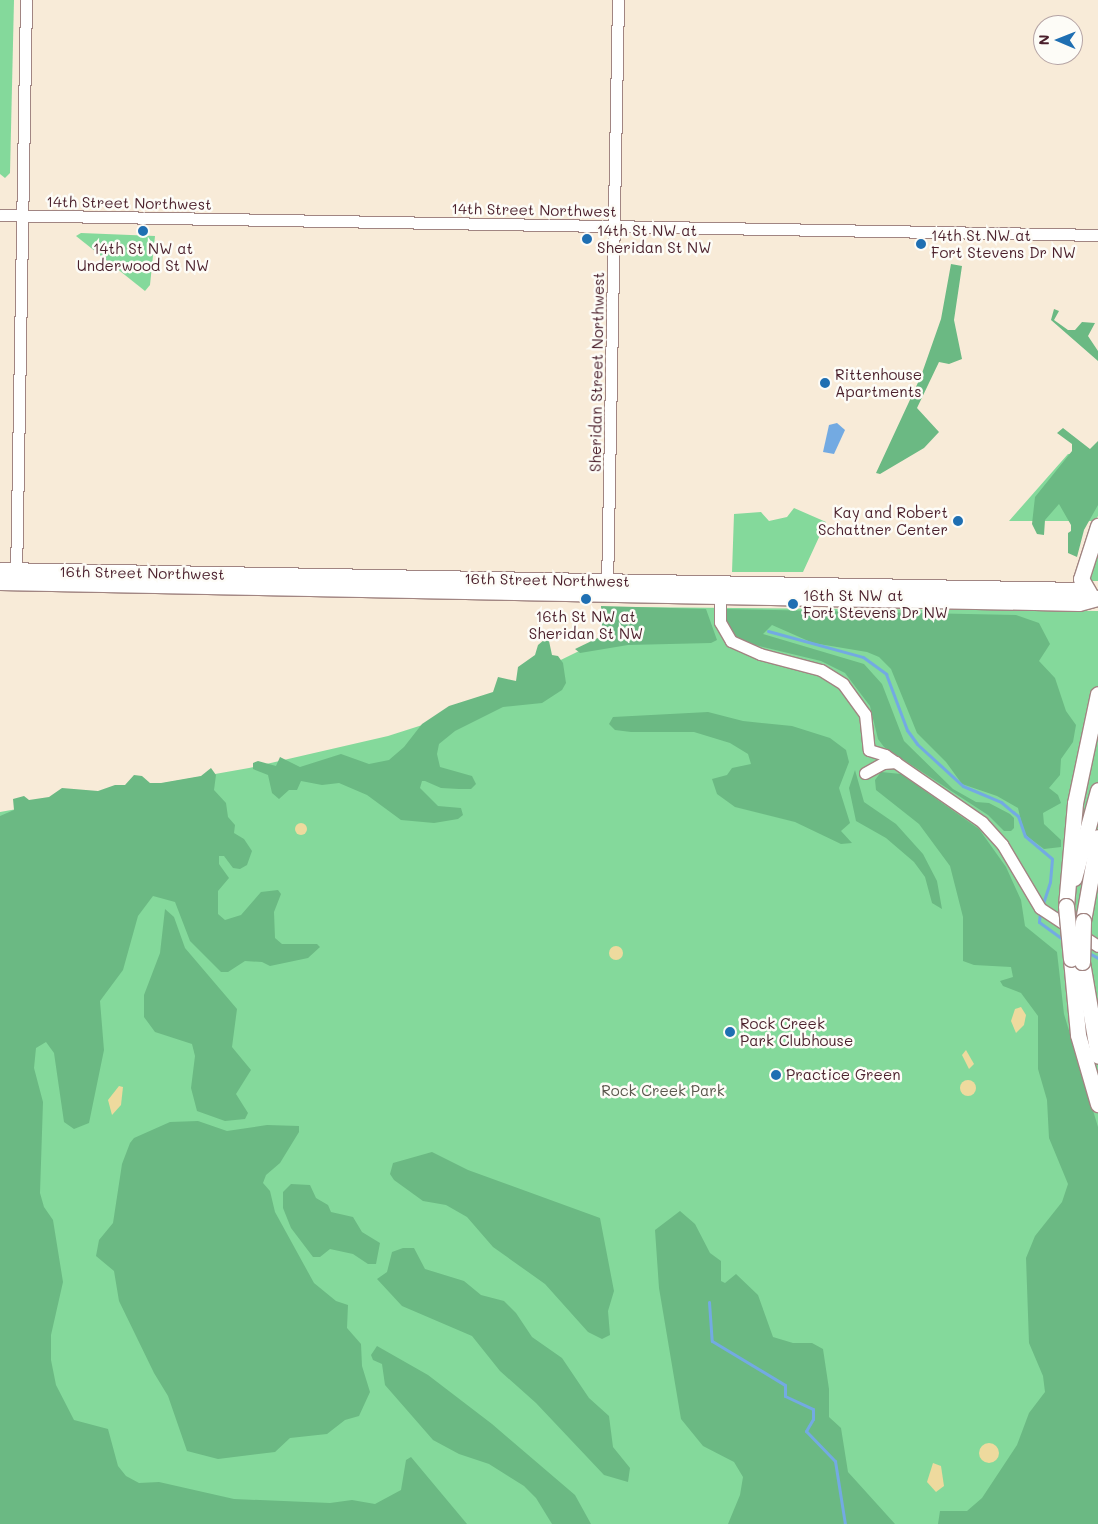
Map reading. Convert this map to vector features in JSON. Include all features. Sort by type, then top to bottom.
[{"type":"main road","points":[[1096,600],[1081,579],[1098,526]]},
{"type":"main road","name":"16th Street Northwest","points":[[0,570],[16,576],[720,590],[1079,604],[1096,600]]},
{"type":"main road","name":"16th Street Northwest","points":[[0,582],[16,576]]},
{"type":"main road","points":[[1098,694],[1075,803],[1069,908],[1076,961],[1098,1056]]},
{"type":"main road","points":[[1069,908],[1074,876],[1098,790]]},
{"type":"main road","points":[[1098,836],[1076,961],[1078,1035],[1098,1104]]},
{"type":"main road","points":[[1083,921],[1098,885]]},
{"type":"street","points":[[16,576],[26,0]]},
{"type":"street","name":"Sheridan Street Northwest","points":[[607,588],[618,0]]},
{"type":"street","name":"14th Street Northwest","points":[[0,215],[1098,235]]},
{"type":"street","points":[[720,590],[721,626],[731,641],[760,654],[821,670],[838,679],[862,708],[868,727],[869,750],[896,762],[985,824],[1007,851],[1034,900],[1048,915],[1098,946]]},
{"type":"street","points":[[865,774],[883,763],[896,762]]},
{"type":"green space","points":[[0,0],[14,0],[10,173],[5,178],[0,174]]},
{"type":"green space","points":[[81,233],[155,236],[150,285],[145,291],[76,236]]},
{"type":"green space","points":[[951,264],[962,266],[954,320],[962,359],[949,364],[939,362],[917,408],[939,432],[924,448],[880,474],[876,473],[921,376],[941,319]]},
{"type":"green space","points":[[1054,309],[1059,311],[1054,320],[1068,330],[1075,330],[1082,322],[1095,323],[1088,336],[1098,351],[1098,361],[1051,320]]},
{"type":"green space","points":[[1063,428],[1090,449],[1098,441],[1098,505],[1084,530],[1077,557],[1068,553],[1068,533],[1071,531],[1071,525],[1059,504],[1045,520],[1044,535],[1037,534],[1032,524],[1035,497],[1072,451],[1072,444],[1057,433]]},
{"type":"green space","points":[[1098,443],[1098,516],[1095,521],[1009,521],[1068,454],[1088,453]]},
{"type":"green space","points":[[794,508],[826,522],[803,572],[732,572],[734,514],[761,512],[769,521],[787,517]]},
{"type":"green space","points":[[1098,538],[1098,581],[1090,581],[1091,556]]},
{"type":"green space","points":[[601,606],[706,609],[717,640],[711,643],[628,645],[580,653],[575,649],[602,636]]},
{"type":"green space","name":"Rock Creek Park","points":[[623,607],[1098,611],[1098,1524],[0,1524],[0,812],[249,768],[388,736],[438,720],[620,631]]},
{"type":"green space","points":[[724,609],[1016,615],[1039,623],[1050,644],[1039,661],[1055,678],[1066,711],[1076,725],[1073,742],[1061,759],[1060,775],[1049,788],[1058,795],[1061,803],[1043,813],[1044,824],[1061,840],[1061,847],[1044,849],[1024,834],[1018,808],[997,796],[962,784],[946,762],[917,733],[891,669],[879,657],[867,652],[813,643],[772,625],[763,634],[864,664],[882,684],[904,741],[953,789],[976,802],[989,803],[1010,814],[1014,818],[1014,828],[1011,831],[1004,831],[988,815],[884,747],[878,739],[870,706],[845,673],[821,661],[747,643],[734,636],[725,625]]},
{"type":"green space","points":[[544,640],[549,641],[552,655],[558,656],[563,663],[566,683],[562,690],[542,703],[503,707],[455,731],[439,744],[437,754],[440,767],[472,776],[476,784],[471,789],[441,788],[422,781],[420,788],[438,806],[461,808],[463,815],[458,819],[434,823],[401,820],[367,795],[339,783],[322,785],[301,781],[297,790],[289,790],[279,799],[272,793],[268,775],[253,769],[253,763],[258,761],[276,766],[280,757],[300,767],[341,754],[369,764],[389,760],[404,747],[422,724],[449,706],[493,692],[498,677],[516,681],[518,667],[535,655],[538,645]]},
{"type":"green space","points":[[708,712],[743,721],[792,726],[830,738],[846,750],[849,762],[839,788],[850,823],[841,831],[852,843],[841,844],[795,822],[735,807],[717,794],[712,779],[727,775],[732,768],[751,764],[748,754],[730,743],[694,732],[631,732],[615,730],[609,724],[613,717]]},
{"type":"green space","points":[[211,768],[216,775],[214,790],[226,803],[228,817],[235,825],[234,833],[244,839],[252,851],[247,865],[240,869],[233,868],[224,856],[219,856],[219,864],[229,878],[218,891],[218,914],[225,920],[241,915],[261,892],[278,890],[281,894],[274,912],[275,938],[282,944],[317,944],[320,947],[308,958],[270,966],[262,962],[245,961],[228,972],[221,972],[190,941],[175,902],[153,896],[138,916],[123,970],[100,1001],[104,1050],[89,1123],[74,1129],[64,1122],[54,1053],[46,1042],[36,1048],[34,1068],[43,1102],[40,1193],[44,1207],[53,1220],[63,1282],[51,1335],[51,1360],[56,1385],[74,1420],[108,1429],[118,1466],[126,1476],[139,1483],[159,1482],[234,1499],[330,1503],[352,1500],[375,1504],[401,1490],[406,1460],[411,1457],[467,1524],[0,1524],[0,816],[14,810],[13,799],[24,796],[29,800],[49,797],[62,788],[98,791],[115,785],[125,785],[134,775],[142,776],[150,783],[161,783],[201,776]]},
{"type":"green space","points":[[855,770],[864,802],[896,824],[923,854],[937,881],[942,909],[932,903],[925,877],[914,862],[886,838],[856,821],[849,788]]},
{"type":"green space","points":[[881,772],[901,774],[979,829],[1006,867],[1021,900],[1025,926],[1057,952],[1064,1014],[1098,1127],[1098,1524],[938,1524],[940,1511],[967,1511],[982,1498],[1017,1445],[1029,1413],[1045,1392],[1043,1376],[1029,1343],[1026,1258],[1035,1236],[1062,1202],[1068,1184],[1049,1138],[1047,1100],[1038,1069],[1038,1016],[1021,993],[1003,986],[1000,981],[1013,977],[1011,967],[974,965],[963,961],[963,917],[950,866],[919,824],[876,790],[875,780]]},
{"type":"green space","points":[[165,909],[174,917],[185,948],[237,1009],[232,1047],[251,1070],[236,1094],[248,1113],[245,1119],[225,1121],[197,1111],[191,1088],[195,1056],[192,1044],[155,1032],[144,1017],[144,995],[160,953]]},
{"type":"green space","points":[[198,1121],[227,1131],[267,1125],[299,1126],[299,1132],[280,1163],[266,1175],[263,1183],[270,1191],[275,1212],[314,1283],[336,1301],[348,1305],[347,1328],[361,1344],[362,1366],[370,1392],[359,1416],[345,1420],[327,1434],[290,1438],[275,1452],[218,1459],[187,1451],[168,1396],[154,1373],[119,1301],[114,1271],[96,1256],[99,1240],[113,1223],[122,1164],[130,1143],[134,1138],[170,1122]]},
{"type":"green space","points":[[432,1152],[468,1170],[600,1218],[614,1291],[608,1311],[610,1335],[602,1339],[588,1332],[545,1284],[493,1247],[467,1217],[446,1205],[423,1201],[394,1180],[390,1174],[393,1163]]},
{"type":"green space","points":[[291,1184],[310,1185],[316,1198],[328,1205],[331,1212],[353,1217],[362,1232],[380,1243],[376,1264],[368,1264],[353,1254],[330,1249],[320,1257],[313,1257],[291,1228],[283,1208],[283,1192]]},
{"type":"green space","points":[[680,1211],[695,1224],[710,1253],[721,1261],[721,1281],[725,1283],[736,1274],[758,1295],[773,1337],[793,1343],[812,1343],[823,1349],[829,1389],[829,1417],[841,1428],[848,1472],[895,1524],[728,1524],[740,1495],[743,1477],[734,1462],[703,1446],[681,1419],[659,1288],[655,1230]]},
{"type":"green space","points":[[403,1248],[414,1248],[425,1269],[464,1281],[481,1295],[504,1301],[516,1313],[532,1337],[562,1358],[589,1398],[609,1416],[613,1447],[630,1468],[628,1482],[604,1475],[536,1403],[500,1371],[472,1336],[402,1306],[377,1279],[387,1272],[392,1252]]},
{"type":"green space","points":[[377,1346],[428,1375],[492,1424],[575,1495],[591,1524],[552,1524],[536,1498],[524,1486],[489,1464],[459,1454],[433,1440],[385,1385],[382,1364],[373,1360],[371,1355]]},
{"type":"sand","points":[[301,823],[307,829],[301,835],[295,829]]},
{"type":"sand","points":[[616,946],[621,948],[623,953],[621,958],[616,960],[611,958],[609,953],[611,948]]},
{"type":"sand","points":[[1021,1007],[1026,1015],[1024,1025],[1016,1033],[1011,1021],[1015,1009]]},
{"type":"sand","points":[[966,1050],[974,1064],[969,1069],[962,1055]]},
{"type":"sand","points":[[968,1080],[976,1088],[968,1096],[960,1088]]},
{"type":"sand","points":[[119,1086],[123,1087],[121,1105],[112,1115],[108,1100]]},
{"type":"sand","points":[[985,1443],[993,1443],[999,1449],[999,1457],[993,1463],[985,1463],[979,1457],[979,1449]]},
{"type":"sand","points":[[933,1463],[941,1466],[944,1486],[936,1492],[927,1482]]},
{"type":"water","points":[[837,423],[845,430],[834,454],[823,452],[829,425]]},
{"type":"waterway","points":[[768,631],[863,657],[886,674],[907,730],[917,744],[963,786],[1001,802],[1018,816],[1025,836],[1052,859],[1050,882],[1042,906]]},
{"type":"waterway","points":[[1040,912],[1039,922],[1064,940]]},
{"type":"waterway","points":[[1087,952],[1098,958]]},
{"type":"waterway","points":[[709,1302],[712,1341],[785,1385],[785,1396],[813,1409],[813,1419],[806,1431],[835,1461],[845,1524]]},
{"type":"place","name":"14th St NW at Underwood St NW","points":[[143,231]]},
{"type":"place","name":"14th St NW at Sheridan St NW","points":[[587,239]]},
{"type":"place","name":"14th St NW at Fort Stevens Dr NW","points":[[921,244]]},
{"type":"place","name":"Rittenhouse Apartments","points":[[825,383]]},
{"type":"place","name":"Kay and Robert Schattner Center","points":[[958,521]]},
{"type":"place","name":"16th St NW at Sheridan St NW","points":[[586,599]]},
{"type":"place","name":"16th St NW at Fort Stevens Dr NW","points":[[793,604]]},
{"type":"place","name":"Rock Creek Park Clubhouse","points":[[730,1032]]},
{"type":"place","name":"Practice Green","points":[[776,1075]]}]
